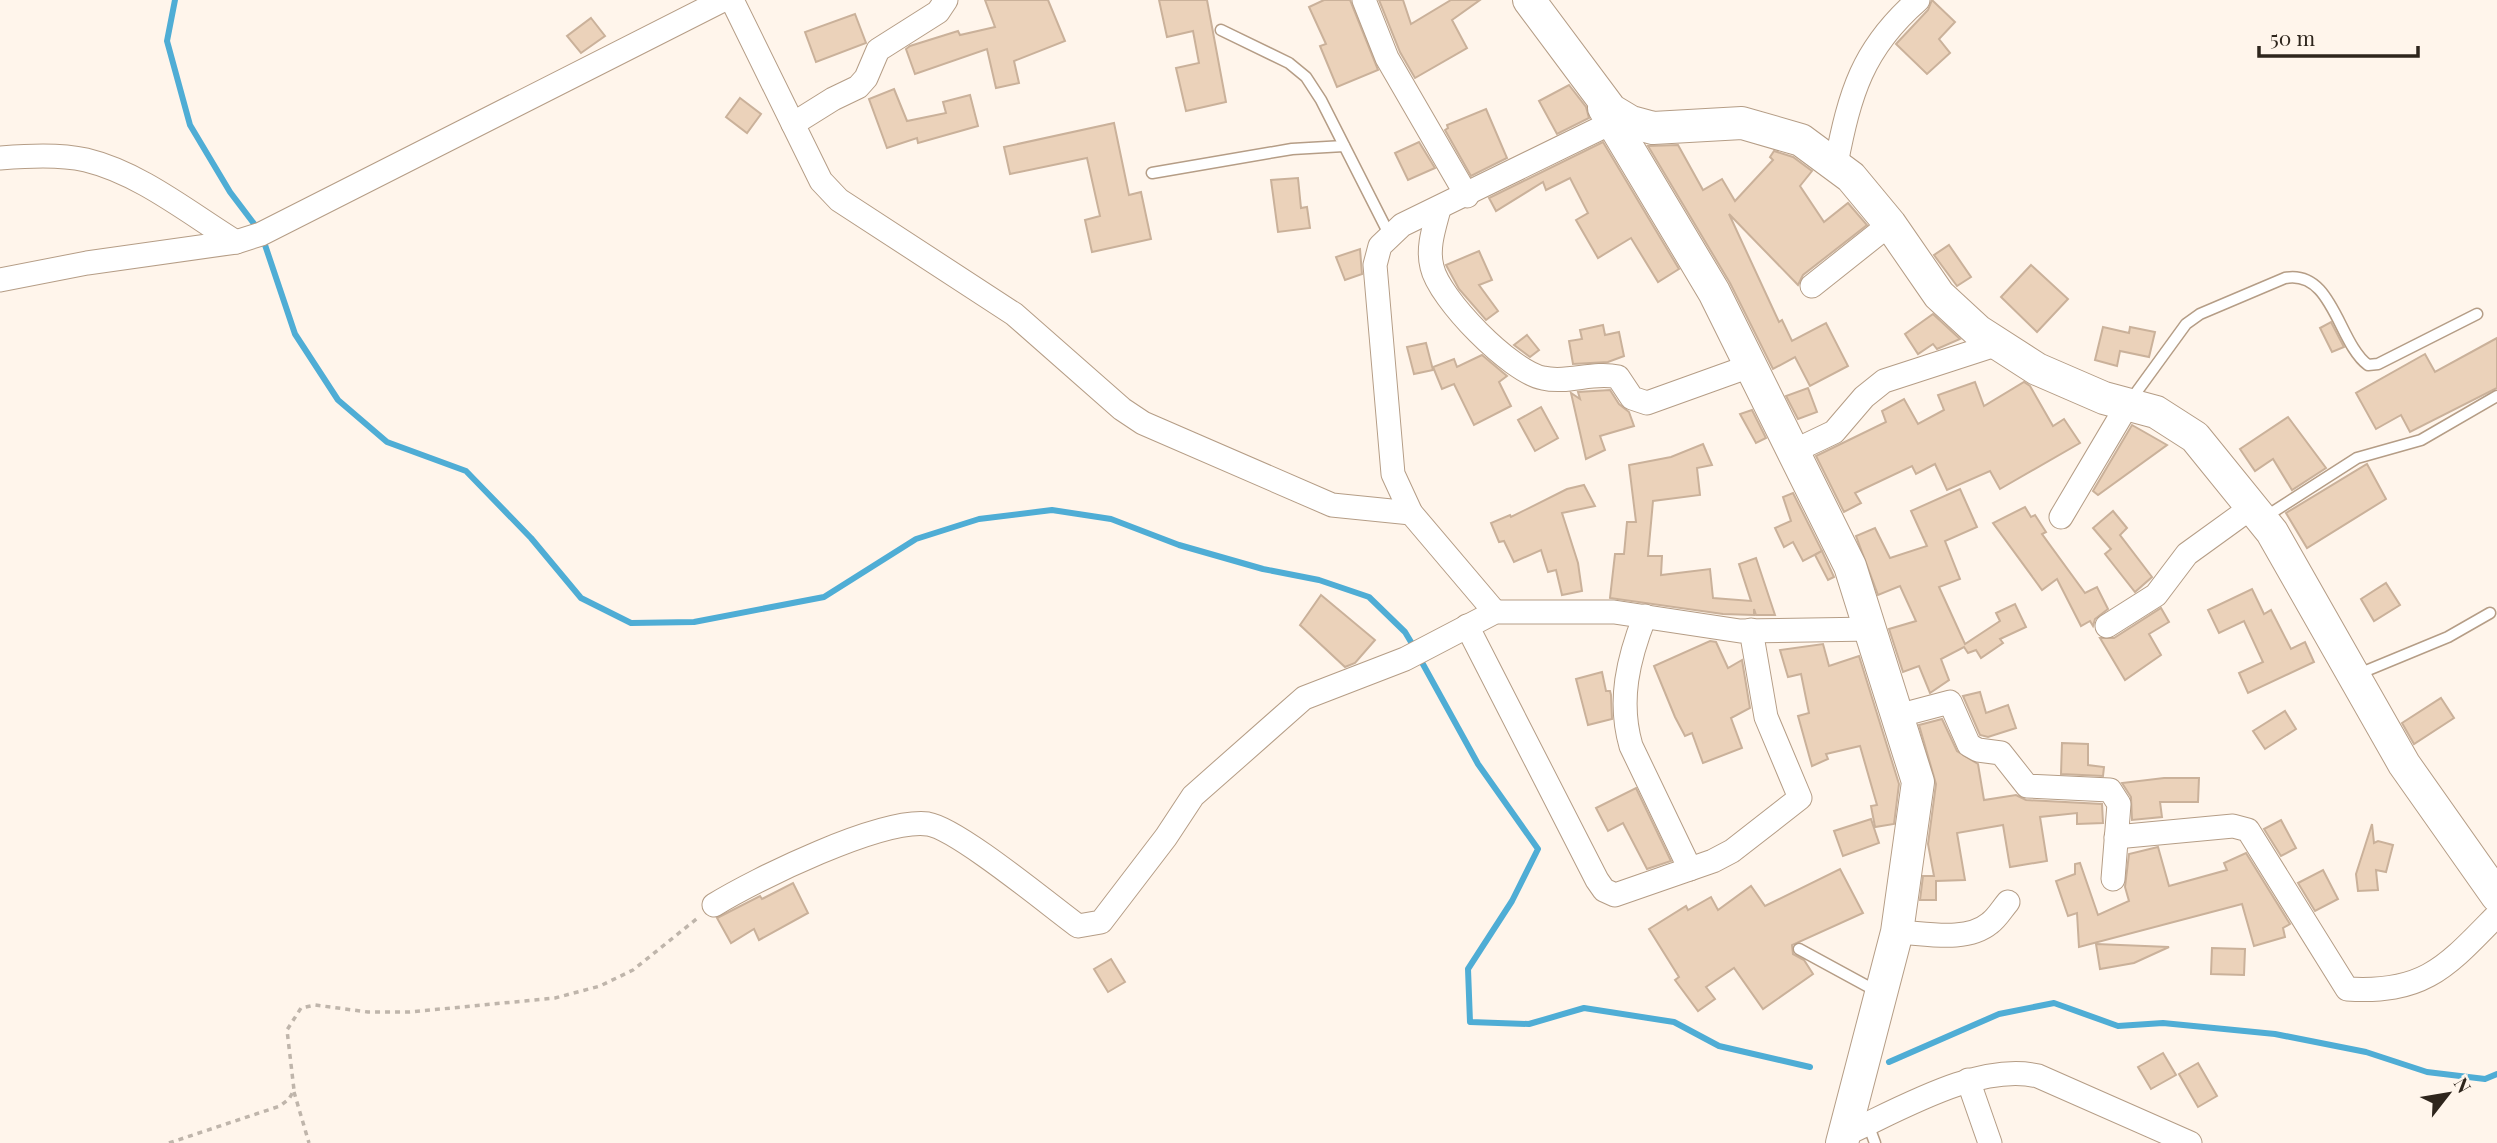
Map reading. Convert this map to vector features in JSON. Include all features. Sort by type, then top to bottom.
[{"type":"street","points":[[0,280],[87,263],[236,242],[261,234],[723,0]]},
{"type":"street","points":[[732,0],[821,181],[839,200],[1014,314],[1102,393],[1143,423],[1332,505],[1411,513]]},
{"type":"street","points":[[793,124],[863,83],[878,50],[938,12],[946,0]]},
{"type":"street","points":[[1364,0],[1387,58],[1467,196]]},
{"type":"street","points":[[1529,0],[1611,110],[1631,122],[1653,128],[1742,123],[1801,140],[1836,164],[1890,224],[1939,295],[1978,331],[2037,369],[2104,398],[2156,412],[2195,437],[2258,512],[2404,764],[2497,896]]},
{"type":"street","points":[[1836,164],[1849,100],[1865,61],[1881,36],[1918,0]]},
{"type":"street","points":[[1593,88],[1714,292],[1850,566],[1918,782],[1897,932],[1856,1089],[1857,1136],[1968,1080],[2017,1071],[2038,1076],[2190,1143]]},
{"type":"street","points":[[1494,612],[1411,513],[1393,474],[1374,265],[1380,246],[1402,225],[1467,196],[1613,122]]},
{"type":"street","points":[[0,158],[29,156],[85,160],[126,174],[236,242]]},
{"type":"street","points":[[1439,209],[1431,243],[1432,268],[1444,293],[1498,353],[1523,371],[1541,378],[1563,381],[1609,375],[1618,377],[1632,398],[1647,404],[1750,366]]},
{"type":"street","points":[[1812,286],[1890,224]]},
{"type":"street","points":[[1792,452],[1834,432],[1864,397],[1884,381],[1998,344]]},
{"type":"street","points":[[2060,517],[2128,404]]},
{"type":"street","points":[[2107,626],[2156,595],[2187,554],[2258,512]]},
{"type":"street","points":[[715,905],[752,882],[888,826],[929,824],[962,841],[1078,926],[1091,926],[1101,922],[1166,837],[1193,796],[1304,698],[1405,659],[1494,612],[1614,612],[1751,631],[1872,629]]},
{"type":"street","points":[[1645,616],[1634,645],[1624,693],[1625,727],[1631,746],[1690,869]]},
{"type":"street","points":[[1458,630],[1604,890],[1615,895],[1732,851],[1800,798],[1766,717],[1751,631]]},
{"type":"street","points":[[1897,716],[1950,702],[1969,745],[1978,750],[2001,753],[2027,786],[2110,790],[2119,804],[2113,879]]},
{"type":"street","points":[[2116,837],[2233,825],[2248,830],[2347,989],[2413,983],[2428,977],[2449,964],[2497,915]]},
{"type":"street","points":[[1897,932],[1955,935],[1974,932],[1990,923],[2008,902]]},
{"type":"street","points":[[1968,1080],[1990,1143]]},
{"type":"lane","points":[[1221,30],[1289,63],[1306,77],[1390,236]]},
{"type":"lane","points":[[1152,173],[1292,149],[1344,146]]},
{"type":"lane","points":[[2128,404],[2173,338],[2186,324],[2200,314],[2285,278],[2296,276],[2319,289],[2368,365],[2378,364],[2477,314]]},
{"type":"lane","points":[[2258,512],[2357,458],[2421,440],[2497,396]]},
{"type":"lane","points":[[2354,677],[2430,645],[2490,613]]},
{"type":"lane","points":[[1799,949],[1880,993]]},
{"type":"path","points":[[309,1143],[294,1090],[287,1030],[301,1009],[315,1005],[368,1012],[410,1012],[555,998],[600,986],[633,970],[715,905]]},
{"type":"path","points":[[169,1143],[280,1106],[289,1099],[294,1090]]},
{"type":"building","points":[[985,0],[1048,0],[1065,41],[1014,61],[1019,83],[996,88],[987,49],[915,74],[906,49],[910,46],[958,31],[960,35],[995,27]]},
{"type":"building","points":[[1159,0],[1207,0],[1226,102],[1186,111],[1176,68],[1199,63],[1193,31],[1167,37]]},
{"type":"building","points":[[1324,0],[1350,0],[1378,70],[1337,87],[1320,46],[1326,44],[1309,7]]},
{"type":"building","points":[[1379,0],[1403,0],[1411,24],[1451,0],[1480,0],[1452,20],[1467,48],[1415,78],[1400,52]]},
{"type":"building","points":[[1932,0],[1955,22],[1939,39],[1950,53],[1927,74],[1896,44],[1928,10]]},
{"type":"building","points":[[855,14],[866,43],[816,62],[805,32]]},
{"type":"building","points":[[591,18],[605,36],[581,53],[567,36]]},
{"type":"building","points":[[1569,85],[1586,107],[1589,118],[1557,134],[1539,101]]},
{"type":"building","points":[[894,89],[907,121],[946,113],[943,102],[970,95],[978,126],[918,143],[917,138],[887,148],[869,99]]},
{"type":"building","points":[[740,98],[761,114],[747,133],[726,117]]},
{"type":"building","points":[[1486,109],[1507,158],[1471,176],[1445,130],[1447,125]]},
{"type":"building","points":[[1114,123],[1129,195],[1141,192],[1151,239],[1092,252],[1085,220],[1100,216],[1087,158],[1010,174],[1004,147]]},
{"type":"building","points":[[1419,142],[1435,168],[1408,180],[1395,153]]},
{"type":"building","points":[[1603,142],[1679,269],[1658,282],[1631,238],[1598,258],[1576,220],[1588,213],[1570,178],[1546,190],[1543,182],[1496,211],[1489,198]]},
{"type":"building","points":[[1678,145],[1703,190],[1722,179],[1735,201],[1773,160],[1770,157],[1774,151],[1793,157],[1812,171],[1800,186],[1824,222],[1848,203],[1867,225],[1803,275],[1798,285],[1729,214],[1779,322],[1782,320],[1792,341],[1826,323],[1848,366],[1810,386],[1795,357],[1773,369],[1730,283],[1648,146]]},
{"type":"building","points":[[1298,178],[1301,208],[1307,207],[1310,228],[1278,232],[1271,180]]},
{"type":"building","points":[[1949,245],[1971,277],[1957,286],[1934,255]]},
{"type":"building","points":[[1360,249],[1362,274],[1345,280],[1336,257]]},
{"type":"building","points":[[1479,251],[1492,280],[1479,285],[1498,311],[1486,320],[1459,289],[1446,265]]},
{"type":"building","points":[[2031,265],[2068,299],[2037,332],[2001,297]]},
{"type":"building","points":[[1933,314],[1960,339],[1937,349],[1933,344],[1918,354],[1905,334]]},
{"type":"building","points":[[2331,322],[2344,347],[2332,352],[2320,328]]},
{"type":"building","points":[[1603,325],[1605,335],[1619,332],[1624,356],[1608,362],[1573,364],[1569,341],[1582,339],[1580,330]]},
{"type":"building","points":[[2103,327],[2129,333],[2130,327],[2155,332],[2149,357],[2120,351],[2117,366],[2095,360]]},
{"type":"building","points":[[1527,335],[1539,350],[1530,357],[1514,345]]},
{"type":"building","points":[[2497,338],[2497,388],[2410,432],[2401,415],[2376,429],[2356,393],[2425,354],[2435,372]]},
{"type":"building","points":[[1426,343],[1433,370],[1414,374],[1407,347]]},
{"type":"building","points":[[1482,355],[1507,376],[1499,382],[1511,406],[1474,425],[1454,384],[1442,389],[1433,367],[1454,359],[1457,367]]},
{"type":"building","points":[[1975,382],[1984,406],[2024,382],[2030,386],[2053,426],[2064,419],[2080,443],[2000,489],[1990,471],[1947,490],[1935,464],[1916,474],[1912,466],[1855,493],[1861,503],[1844,512],[1816,456],[1886,422],[1882,411],[1904,399],[1918,424],[1944,410],[1938,395]]},
{"type":"building","points":[[1808,388],[1817,412],[1798,419],[1786,396]]},
{"type":"building","points":[[1610,390],[1619,404],[1629,412],[1634,426],[1600,436],[1605,450],[1586,459],[1571,393],[1580,399],[1578,392]]},
{"type":"building","points":[[1541,407],[1558,438],[1535,451],[1518,420]]},
{"type":"building","points":[[1752,410],[1766,438],[1756,443],[1740,414]]},
{"type":"building","points":[[2288,417],[2326,468],[2292,490],[2273,459],[2255,471],[2240,449]]},
{"type":"building","points":[[2132,425],[2167,445],[2098,495],[2093,491]]},
{"type":"building","points":[[1703,444],[1712,465],[1697,468],[1700,495],[1653,501],[1648,556],[1662,556],[1661,575],[1710,569],[1713,598],[1751,601],[1739,564],[1756,558],[1775,615],[1756,615],[1754,609],[1754,615],[1723,614],[1610,598],[1615,554],[1624,554],[1627,522],[1636,522],[1629,465],[1671,457]]},
{"type":"building","points":[[2367,464],[2386,499],[2307,548],[2286,513]]},
{"type":"building","points":[[1584,485],[1595,506],[1562,513],[1578,563],[1582,591],[1562,595],[1556,570],[1548,572],[1541,550],[1514,562],[1504,541],[1499,542],[1491,523],[1510,515],[1511,517],[1567,489]]},
{"type":"building","points":[[1960,489],[1977,527],[1945,541],[1960,579],[1939,587],[1965,644],[2000,621],[1996,613],[2015,604],[2026,627],[2000,639],[2003,643],[1981,658],[1976,650],[1968,653],[1964,647],[1941,659],[1949,680],[1930,693],[1919,666],[1903,672],[1889,629],[1916,621],[1900,586],[1878,595],[1856,536],[1875,528],[1890,558],[1927,546],[1911,511]]},
{"type":"building","points":[[1793,493],[1822,551],[1803,561],[1793,542],[1784,547],[1775,528],[1791,521],[1783,497]]},
{"type":"building","points":[[2025,507],[2031,517],[2035,515],[2046,532],[2042,534],[2085,593],[2097,587],[2108,609],[2095,619],[2093,626],[2090,621],[2081,626],[2057,579],[2042,590],[1993,523]]},
{"type":"building","points":[[2113,511],[2127,528],[2120,535],[2152,577],[2135,592],[2105,554],[2111,549],[2093,528]]},
{"type":"building","points":[[1822,551],[1834,577],[1828,580],[1815,555]]},
{"type":"building","points":[[2386,583],[2400,605],[2374,621],[2361,599]]},
{"type":"building","points":[[2252,589],[2264,614],[2271,610],[2291,649],[2305,642],[2314,662],[2248,693],[2239,673],[2263,662],[2244,621],[2219,633],[2208,610]]},
{"type":"building","points":[[1321,595],[1375,640],[1355,663],[1345,667],[1300,625]]},
{"type":"building","points":[[2161,608],[2169,622],[2149,634],[2161,655],[2125,680],[2100,638],[2114,638]]},
{"type":"building","points":[[1710,641],[1716,642],[1728,668],[1742,660],[1750,708],[1731,718],[1742,748],[1703,763],[1692,733],[1685,736],[1675,717],[1654,666]]},
{"type":"building","points":[[1823,644],[1829,666],[1859,656],[1899,784],[1894,824],[1875,827],[1871,806],[1877,805],[1860,746],[1826,754],[1828,759],[1812,766],[1798,716],[1809,713],[1801,674],[1788,677],[1780,650]]},
{"type":"building","points":[[1602,672],[1606,691],[1610,691],[1611,695],[1612,719],[1588,725],[1576,679]]},
{"type":"building","points":[[1980,692],[1986,713],[2008,705],[2016,728],[1988,737],[1980,735],[1963,696]]},
{"type":"building","points":[[2441,698],[2454,718],[2414,744],[2402,723]]},
{"type":"building","points":[[2285,711],[2296,729],[2265,749],[2253,731]]},
{"type":"building","points":[[1942,719],[1957,751],[1978,764],[1984,800],[2016,795],[2026,800],[2102,804],[2103,823],[2077,824],[2077,813],[2040,817],[2047,861],[2010,867],[2003,825],[1957,833],[1965,880],[1936,881],[1936,900],[1920,900],[1923,876],[1934,876],[1928,844],[1936,784],[1919,725]]},
{"type":"building","points":[[2062,743],[2088,744],[2088,765],[2104,767],[2103,776],[2061,774]]},
{"type":"building","points":[[2164,778],[2199,778],[2198,802],[2160,802],[2162,817],[2132,820],[2131,797],[2122,783]]},
{"type":"building","points":[[1636,788],[1671,861],[1647,869],[1623,823],[1608,831],[1596,808]]},
{"type":"building","points":[[1871,819],[1879,843],[1843,856],[1834,831]]},
{"type":"building","points":[[2281,820],[2296,848],[2281,856],[2264,829]]},
{"type":"building","points":[[2372,824],[2374,843],[2378,841],[2393,845],[2386,872],[2376,870],[2378,890],[2358,891],[2356,874]]},
{"type":"building","points":[[2158,847],[2169,886],[2227,870],[2224,863],[2246,853],[2290,924],[2283,928],[2285,937],[2254,946],[2242,904],[2079,947],[2077,913],[2068,916],[2056,881],[2075,874],[2075,864],[2080,863],[2098,915],[2129,901],[2125,887],[2129,854]]},
{"type":"building","points":[[1840,869],[1863,913],[1792,945],[1793,954],[1804,960],[1813,974],[1763,1009],[1734,968],[1706,987],[1715,999],[1698,1011],[1675,980],[1679,977],[1649,929],[1686,906],[1688,910],[1711,897],[1718,910],[1751,886],[1765,906]]},
{"type":"building","points":[[2323,870],[2338,899],[2315,911],[2298,883]]},
{"type":"building","points":[[793,883],[808,913],[759,940],[754,929],[731,943],[717,918]]},
{"type":"building","points":[[2096,944],[2169,947],[2134,963],[2100,969]]},
{"type":"building","points":[[2212,948],[2245,949],[2244,975],[2211,974]]},
{"type":"building","points":[[1111,959],[1125,982],[1108,992],[1094,969]]},
{"type":"building","points":[[2163,1053],[2176,1075],[2151,1089],[2138,1067]]},
{"type":"building","points":[[2198,1063],[2217,1096],[2198,1107],[2179,1074]]},
{"type":"waterway","points":[[175,0],[167,41],[190,125],[230,192],[258,229]]},
{"type":"waterway","points":[[263,239],[295,334],[338,400],[387,442],[466,471],[531,538],[581,598],[631,623],[694,622],[824,597],[916,539],[979,519],[1052,510],[1111,519],[1179,545],[1263,569],[1319,580],[1369,597],[1405,632],[1414,647]]},
{"type":"waterway","points":[[1419,657],[1478,764],[1538,849],[1512,901],[1468,969],[1470,1022],[1529,1024],[1584,1008],[1674,1022],[1719,1046],[1810,1067]]},
{"type":"waterway","points":[[1889,1062],[1999,1014],[2054,1003],[2118,1026],[2163,1023],[2275,1034],[2366,1052],[2427,1072],[2485,1079],[2497,1074]]}]
